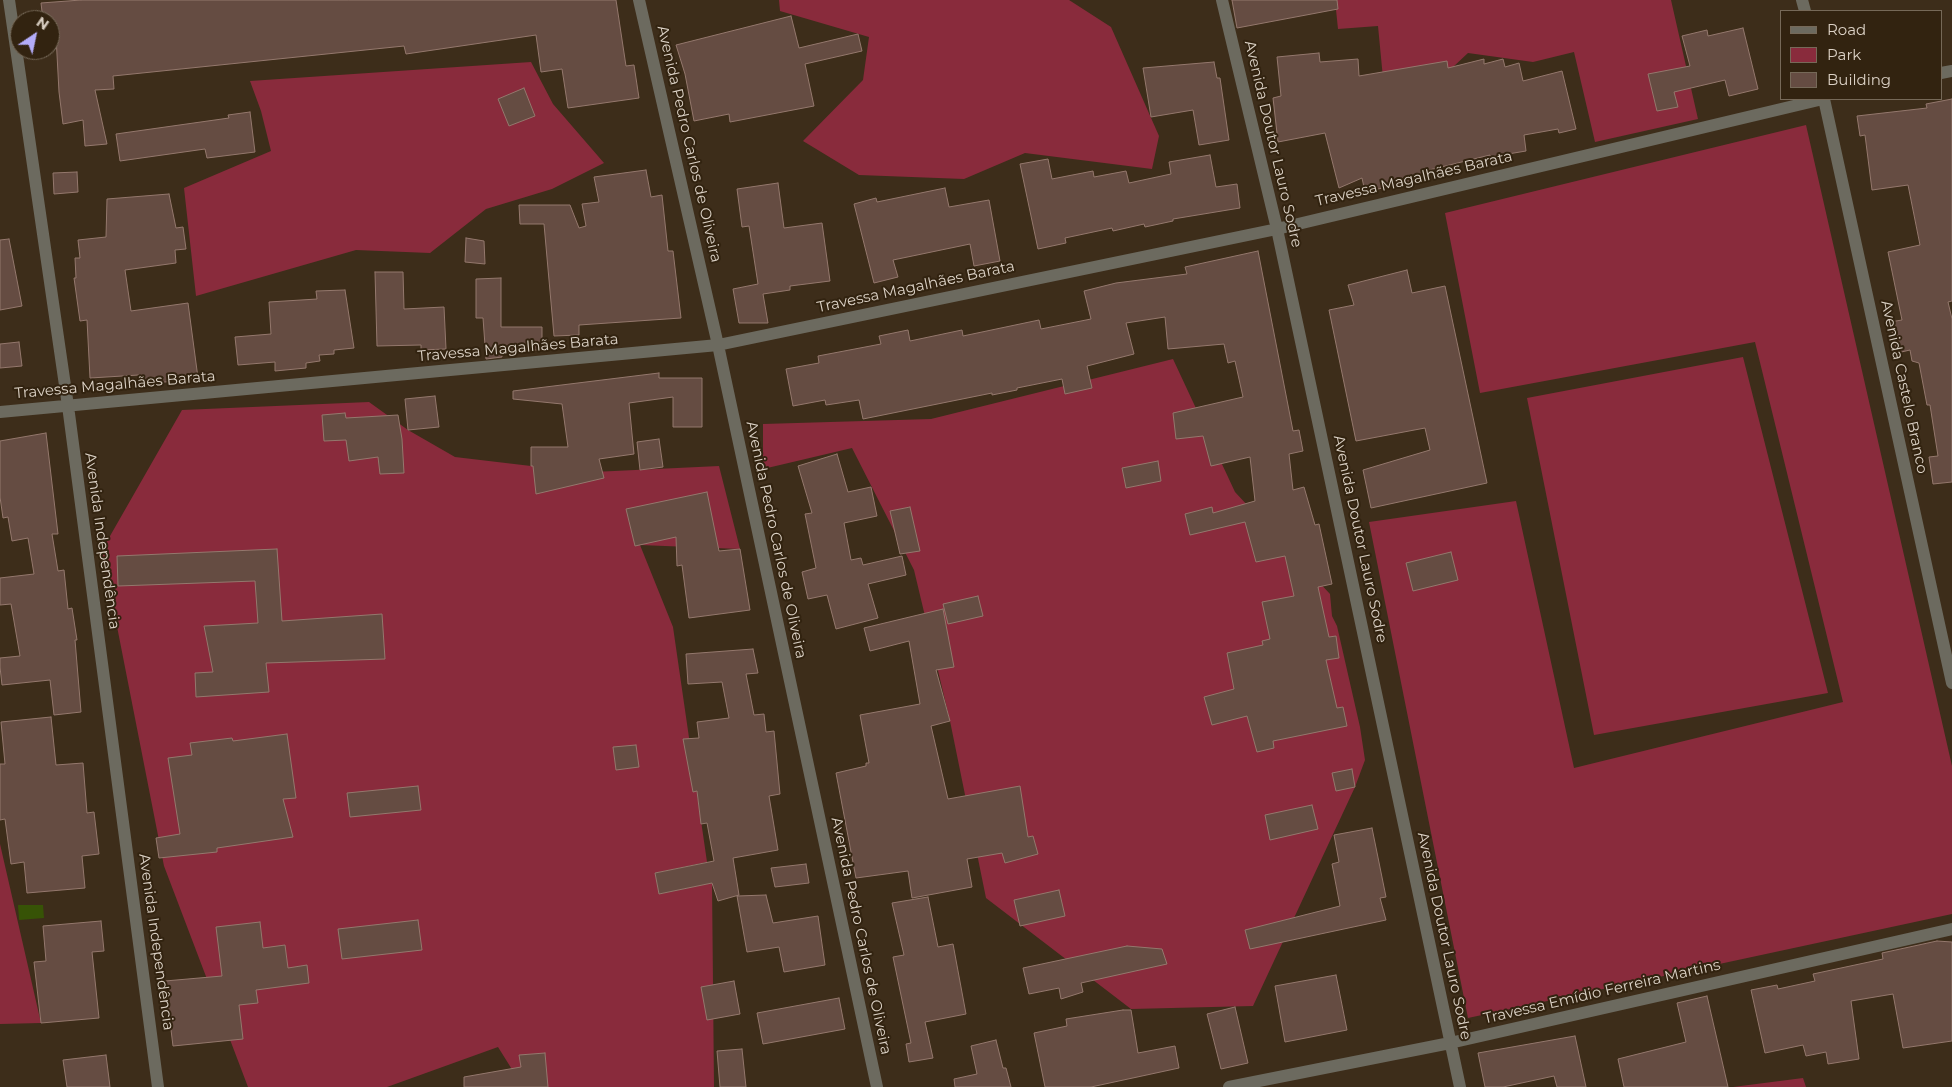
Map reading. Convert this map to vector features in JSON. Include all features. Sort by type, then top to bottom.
[{"type":"street","name":"Avenida Independência","points":[[9,0],[68,406],[158,1087]]},
{"type":"street","name":"Avenida Pedro Carlos de Oliveira","points":[[639,0],[718,346],[876,1087]]},
{"type":"street","name":"Avenida Doutor Lauro Sodre","points":[[1222,0],[1277,228],[1460,1087]]},
{"type":"street","name":"Travessa Magalhães Barata","points":[[0,412],[718,346],[1277,228],[1820,100]]},
{"type":"street","name":"Avenida Castelo Branco","points":[[1824,100],[1952,683]]},
{"type":"street","name":"Travessa Emídio Ferreira Martins","points":[[1229,1087],[1450,1043],[1952,929]]},
{"type":"green space","points":[[779,0],[1069,0],[1111,27],[1159,136],[1152,169],[1025,153],[964,179],[859,175],[803,141],[863,80],[869,37],[780,11]]},
{"type":"green space","points":[[1335,0],[1671,0],[1698,119],[1595,142],[1574,52],[1533,62],[1468,53],[1422,96],[1385,99],[1378,26],[1338,29]]},
{"type":"green space","points":[[531,62],[553,104],[604,163],[552,189],[486,209],[430,253],[356,250],[196,296],[184,188],[271,151],[261,111],[250,81]]},
{"type":"green space","points":[[1806,125],[1952,766],[1952,914],[1468,1018],[1369,522],[1516,501],[1574,768],[1843,702],[1755,342],[1480,393],[1445,213]]},
{"type":"green space","points":[[1743,357],[1828,693],[1594,735],[1527,398]]},
{"type":"green space","points":[[1173,359],[1235,492],[1330,594],[1332,616],[1337,626],[1360,727],[1365,760],[1355,787],[1253,1006],[1131,1009],[986,898],[950,721],[914,570],[852,448],[763,469],[763,424],[931,419]]},
{"type":"green space","points":[[369,402],[408,430],[455,457],[531,466],[558,466],[593,472],[719,466],[740,549],[640,545],[673,627],[707,862],[655,873],[659,894],[712,883],[714,1087],[523,1087],[498,1047],[387,1087],[248,1087],[164,866],[102,550],[182,410]]},
{"type":"green space","points":[[0,844],[41,1023],[0,1024]]},
{"type":"green space","points":[[1803,1078],[1806,1087],[1733,1087]]},
{"type":"shaded area","points":[[18,905],[43,905],[44,918],[19,920]]},
{"type":"building","points":[[81,0],[616,0],[626,66],[634,65],[639,98],[568,108],[562,69],[541,72],[536,35],[406,54],[404,46],[113,76],[114,89],[95,90],[107,144],[85,146],[83,120],[63,124],[57,60],[60,60],[60,10],[42,10],[41,3]]},
{"type":"building","points":[[1232,0],[1337,0],[1338,9],[1237,28]]},
{"type":"building","points":[[791,16],[799,48],[858,34],[862,51],[805,64],[814,106],[730,122],[729,114],[694,121],[685,74],[676,45]]},
{"type":"building","points":[[1743,28],[1758,89],[1729,96],[1725,80],[1674,92],[1678,107],[1657,111],[1648,74],[1690,66],[1682,36],[1707,30],[1708,36]]},
{"type":"building","points":[[1319,53],[1320,62],[1358,59],[1359,76],[1447,61],[1448,68],[1484,59],[1484,64],[1503,59],[1505,67],[1519,63],[1523,81],[1562,71],[1576,129],[1559,133],[1558,129],[1524,135],[1526,151],[1490,157],[1490,155],[1425,171],[1426,178],[1365,192],[1362,178],[1339,188],[1325,133],[1278,142],[1273,98],[1281,96],[1277,57]]},
{"type":"building","points":[[1214,62],[1217,78],[1220,78],[1229,140],[1199,145],[1193,110],[1151,117],[1143,68]]},
{"type":"building","points":[[524,88],[535,116],[509,126],[498,99]]},
{"type":"building","points":[[1952,99],[1952,301],[1948,302],[1952,319],[1952,482],[1933,484],[1929,457],[1938,456],[1930,405],[1927,405],[1919,363],[1912,361],[1910,350],[1897,353],[1890,322],[1902,320],[1888,252],[1920,245],[1908,185],[1872,190],[1865,135],[1860,136],[1857,116],[1927,108],[1926,104]]},
{"type":"building","points":[[250,112],[255,152],[207,158],[205,149],[120,161],[116,134],[229,118],[228,115]]},
{"type":"building","points":[[1210,155],[1216,187],[1237,184],[1240,208],[1173,219],[1173,221],[1145,227],[1144,224],[1113,231],[1112,228],[1065,238],[1066,243],[1038,249],[1020,164],[1048,159],[1052,179],[1093,171],[1094,177],[1126,171],[1129,183],[1171,174],[1169,162]]},
{"type":"building","points":[[646,170],[651,197],[662,195],[668,251],[673,251],[681,318],[579,325],[579,335],[554,336],[544,224],[520,224],[519,205],[570,205],[579,228],[586,226],[582,204],[599,202],[594,177]]},
{"type":"building","points":[[77,172],[78,192],[54,194],[53,173]]},
{"type":"building","points":[[778,183],[784,228],[822,223],[830,281],[790,286],[790,290],[763,294],[768,323],[739,323],[733,289],[758,284],[749,226],[742,227],[737,189]]},
{"type":"building","points":[[945,188],[949,207],[989,200],[1000,261],[974,266],[970,244],[893,260],[898,277],[874,283],[854,204],[876,198],[877,202]]},
{"type":"building","points":[[169,194],[176,228],[183,227],[186,249],[175,250],[176,263],[125,270],[131,311],[188,303],[198,378],[140,385],[139,375],[90,378],[87,320],[80,321],[74,278],[76,278],[75,258],[80,258],[78,240],[106,237],[107,199]]},
{"type":"building","points":[[466,238],[484,241],[485,264],[465,262]]},
{"type":"building","points":[[9,239],[22,306],[0,310],[0,240]]},
{"type":"building","points":[[1258,251],[1293,431],[1299,430],[1303,451],[1289,454],[1293,490],[1304,487],[1315,525],[1319,524],[1332,584],[1318,587],[1329,637],[1336,636],[1339,658],[1326,660],[1337,708],[1343,707],[1347,726],[1273,741],[1274,748],[1257,752],[1247,716],[1212,725],[1204,697],[1234,689],[1227,653],[1263,645],[1262,641],[1270,639],[1262,602],[1294,596],[1285,556],[1256,562],[1245,522],[1190,535],[1185,514],[1212,507],[1213,513],[1255,501],[1250,457],[1211,466],[1203,436],[1176,439],[1173,413],[1243,397],[1235,361],[1228,363],[1224,344],[1168,349],[1165,317],[1126,323],[1134,354],[1087,366],[1092,388],[1065,394],[1062,379],[1017,388],[1017,390],[992,395],[992,393],[863,419],[859,400],[826,405],[825,400],[793,406],[786,369],[819,363],[818,356],[881,344],[879,336],[908,330],[910,341],[962,330],[963,336],[1039,320],[1041,329],[1091,319],[1084,291],[1116,283],[1187,274],[1185,267]]},
{"type":"building","points":[[1407,270],[1412,293],[1445,286],[1487,483],[1371,508],[1363,470],[1430,450],[1425,428],[1356,441],[1329,310],[1354,305],[1348,285]]},
{"type":"building","points":[[375,272],[403,272],[404,309],[444,307],[446,349],[421,350],[421,345],[377,346]]},
{"type":"building","points":[[501,278],[501,327],[542,327],[542,350],[502,350],[502,357],[486,359],[483,318],[476,318],[476,279]]},
{"type":"building","points":[[345,290],[354,348],[334,350],[334,354],[319,355],[320,361],[306,363],[306,368],[275,371],[275,362],[238,365],[235,337],[271,334],[269,302],[317,299],[316,291]]},
{"type":"building","points":[[19,342],[22,366],[0,368],[0,344]]},
{"type":"building","points":[[659,373],[659,378],[702,378],[702,427],[673,427],[673,397],[629,403],[634,454],[599,459],[604,478],[536,494],[533,466],[531,466],[531,447],[568,447],[562,404],[513,399],[513,391]]},
{"type":"building","points":[[435,396],[439,427],[408,430],[405,399]]},
{"type":"building","points":[[345,413],[346,418],[398,415],[402,439],[404,473],[380,474],[378,457],[349,461],[346,440],[324,441],[322,415]]},
{"type":"building","points":[[46,433],[58,534],[52,534],[58,571],[64,570],[68,609],[72,608],[77,640],[75,640],[81,712],[54,715],[50,680],[2,685],[0,667],[0,658],[20,656],[11,604],[0,605],[0,578],[34,574],[28,538],[12,541],[8,517],[3,518],[0,497],[0,441]]},
{"type":"building","points":[[659,439],[663,467],[640,470],[637,442]]},
{"type":"building","points":[[837,454],[848,492],[871,487],[877,516],[844,523],[851,560],[861,558],[863,565],[902,556],[906,575],[868,584],[878,618],[836,629],[827,595],[808,599],[802,572],[816,568],[805,514],[812,513],[798,466]]},
{"type":"building","points":[[1158,461],[1161,481],[1126,488],[1122,468]]},
{"type":"building","points":[[707,492],[719,551],[740,549],[750,610],[689,618],[682,565],[677,566],[676,537],[635,546],[626,509]]},
{"type":"building","points":[[910,507],[920,551],[900,554],[890,511]]},
{"type":"building","points":[[277,549],[282,621],[382,614],[385,659],[266,663],[269,692],[196,697],[195,673],[213,672],[204,626],[258,623],[255,581],[118,586],[117,556]]},
{"type":"building","points":[[1451,552],[1458,580],[1413,591],[1406,563]]},
{"type":"building","points":[[978,596],[983,616],[948,624],[943,604]]},
{"type":"building","points":[[943,609],[954,667],[936,670],[950,721],[931,726],[948,799],[1020,786],[1028,837],[1033,836],[1038,854],[1005,863],[1002,853],[967,859],[972,887],[912,898],[908,871],[856,878],[836,773],[866,766],[866,763],[869,763],[860,715],[920,704],[909,641],[870,651],[864,628]]},
{"type":"building","points":[[753,649],[758,673],[746,674],[754,715],[764,714],[766,732],[774,731],[780,794],[769,796],[778,850],[733,858],[739,895],[718,901],[712,883],[659,894],[655,873],[714,861],[707,823],[701,824],[697,791],[693,792],[683,739],[699,738],[697,722],[729,718],[722,682],[688,684],[686,654]]},
{"type":"building","points":[[51,717],[56,765],[83,763],[87,813],[94,812],[99,854],[82,856],[85,888],[27,893],[24,862],[11,864],[5,819],[0,820],[0,764],[5,764],[1,722]]},
{"type":"building","points":[[287,734],[296,798],[283,799],[293,837],[217,848],[217,852],[159,858],[156,838],[180,834],[168,758],[192,755],[190,743],[232,738],[233,741]]},
{"type":"building","points":[[636,745],[639,767],[616,770],[613,747]]},
{"type":"building","points":[[1352,769],[1355,787],[1336,791],[1332,773]]},
{"type":"building","points":[[418,786],[421,810],[350,817],[347,793]]},
{"type":"building","points":[[1312,805],[1318,829],[1270,840],[1265,815]]},
{"type":"building","points":[[1372,828],[1386,897],[1380,898],[1386,920],[1250,949],[1245,930],[1340,906],[1332,864],[1339,862],[1334,835]]},
{"type":"building","points":[[806,864],[809,883],[775,887],[771,868]]},
{"type":"building","points":[[1059,890],[1065,916],[1020,926],[1014,900]]},
{"type":"building","points":[[766,895],[773,923],[818,916],[825,965],[784,972],[779,947],[747,952],[737,896]]},
{"type":"building","points":[[928,897],[938,947],[953,944],[966,1014],[925,1022],[933,1058],[909,1062],[906,1044],[911,1043],[893,957],[904,955],[892,903]]},
{"type":"building","points":[[418,920],[422,950],[342,959],[338,929]]},
{"type":"building","points":[[101,921],[104,951],[92,952],[99,1018],[41,1023],[34,962],[46,961],[43,926]]},
{"type":"building","points":[[260,922],[263,948],[285,945],[288,968],[307,965],[309,983],[256,990],[258,1003],[239,1005],[243,1039],[173,1046],[165,981],[222,976],[216,927]]},
{"type":"building","points":[[1937,941],[1952,942],[1952,1041],[1903,1048],[1893,994],[1851,1001],[1859,1059],[1828,1064],[1826,1052],[1806,1056],[1803,1045],[1765,1053],[1751,990],[1777,985],[1778,989],[1815,981],[1813,974],[1883,959],[1882,953]]},
{"type":"building","points":[[1127,946],[1162,949],[1167,964],[1081,983],[1083,992],[1061,999],[1059,988],[1029,994],[1023,968]]},
{"type":"building","points":[[1336,975],[1347,1030],[1285,1042],[1275,986]]},
{"type":"building","points":[[734,981],[740,1014],[707,1020],[701,987]]},
{"type":"building","points":[[1707,996],[1728,1087],[1624,1087],[1618,1059],[1686,1042],[1677,1003]]},
{"type":"building","points":[[839,998],[845,1029],[763,1044],[757,1013]]},
{"type":"building","points":[[1235,1007],[1248,1063],[1221,1069],[1207,1014]]},
{"type":"building","points":[[1131,1010],[1138,1053],[1175,1046],[1179,1068],[1091,1087],[1045,1087],[1034,1033],[1067,1026],[1066,1019]]},
{"type":"building","points":[[1575,1036],[1586,1087],[1557,1087],[1554,1076],[1503,1087],[1485,1087],[1478,1053]]},
{"type":"building","points":[[996,1040],[1003,1068],[1006,1068],[1011,1087],[955,1087],[954,1079],[977,1074],[971,1046]]},
{"type":"building","points":[[742,1049],[746,1087],[720,1087],[717,1051]]},
{"type":"building","points":[[545,1053],[548,1087],[464,1087],[464,1077],[521,1067],[519,1055]]},
{"type":"building","points":[[106,1055],[110,1087],[67,1087],[63,1060]]}]
